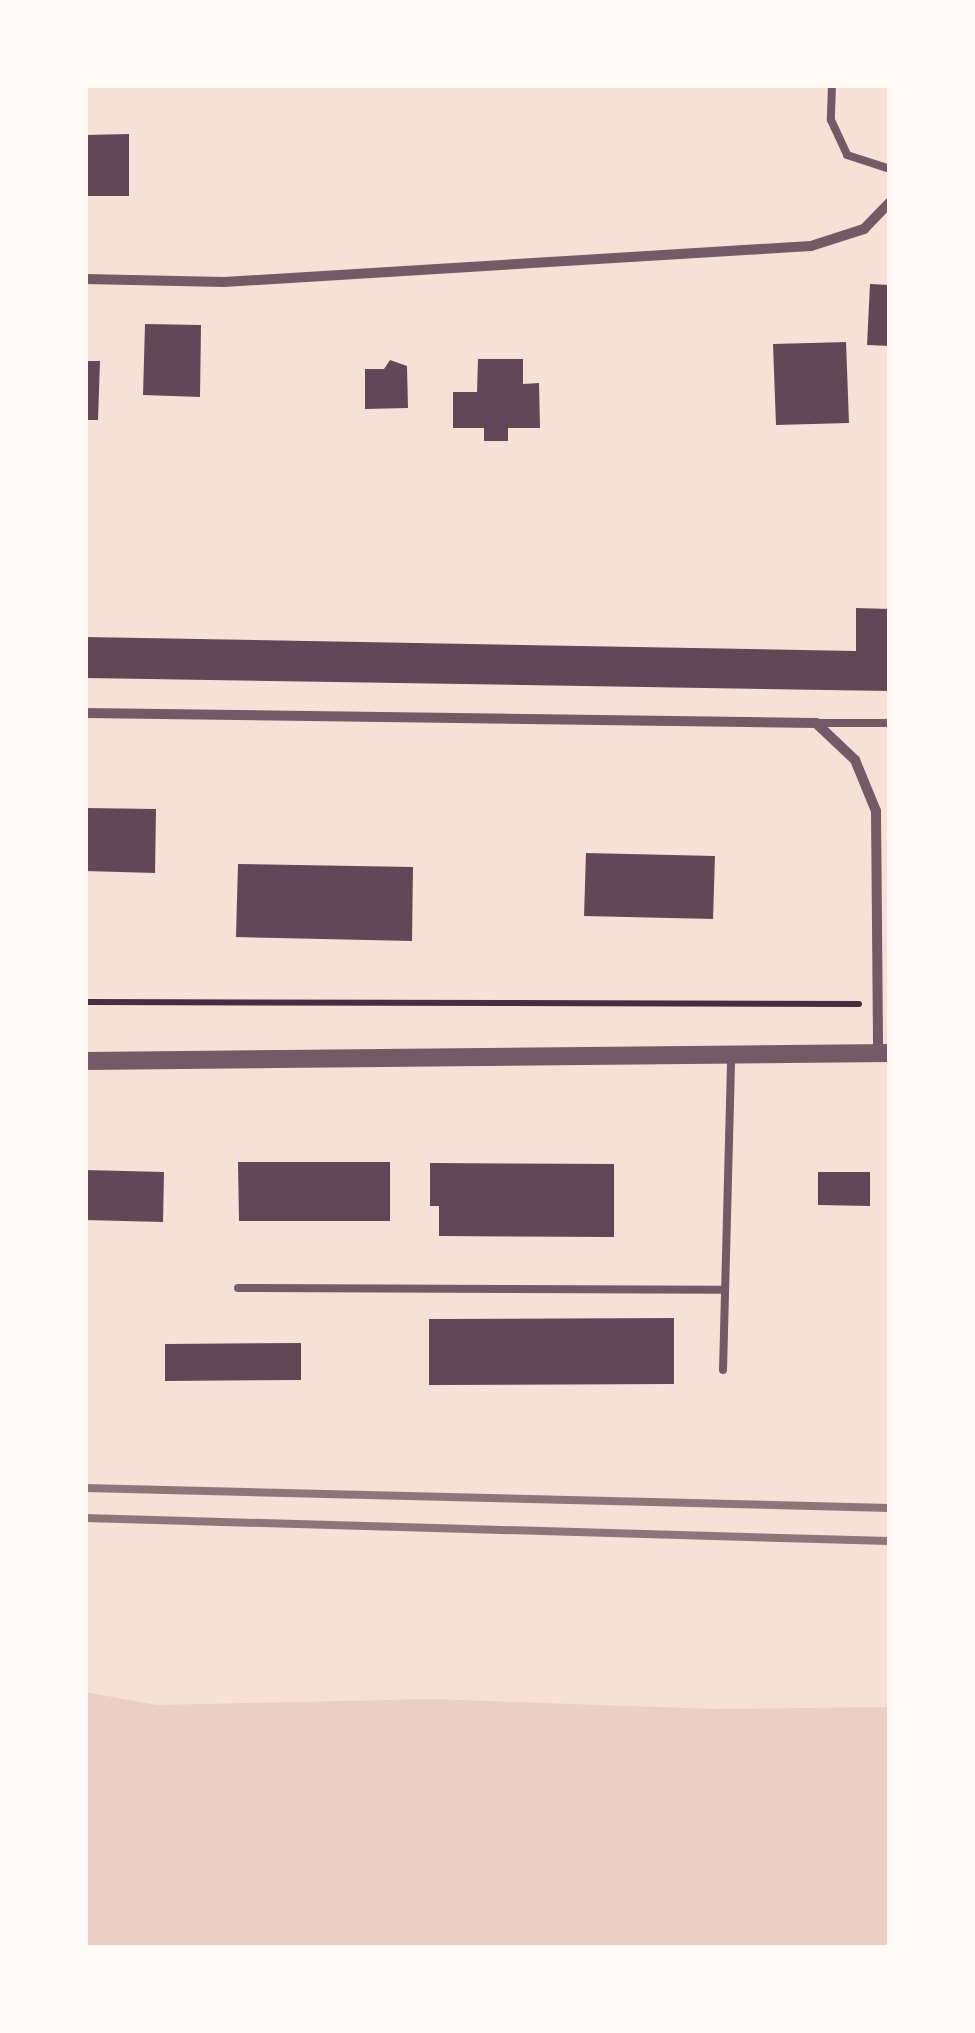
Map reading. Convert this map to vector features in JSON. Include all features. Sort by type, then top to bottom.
[{"type":"street","points":[[85,279],[224,282],[811,246],[864,229],[890,202]]},
{"type":"street","points":[[85,713],[816,723],[855,760],[876,812],[877,1004],[884,1053],[85,1061]]},
{"type":"lane","points":[[832,85],[831,120],[848,155],[890,169]]},
{"type":"lane","points":[[816,723],[890,724]]},
{"type":"lane","points":[[723,1370],[732,1052]]},
{"type":"lane","points":[[238,1288],[724,1290]]},
{"type":"path","points":[[85,1002],[877,1004]]},
{"type":"shaded area","points":[[85,1692],[157,1705],[432,1699],[716,1709],[890,1707],[890,1948],[85,1948]]},
{"type":"building","points":[[129,134],[129,196],[85,196],[85,135]]},
{"type":"building","points":[[870,284],[890,285],[890,346],[867,345]]},
{"type":"building","points":[[145,324],[201,325],[200,397],[143,395]]},
{"type":"building","points":[[846,342],[849,423],[776,425],[773,344]]},
{"type":"building","points":[[478,359],[523,359],[523,384],[539,383],[540,428],[508,428],[508,441],[484,441],[484,428],[453,428],[453,392],[477,392]]},
{"type":"building","points":[[390,360],[407,366],[408,408],[365,409],[365,369],[384,369]]},
{"type":"building","points":[[85,361],[100,361],[98,420],[85,420]]},
{"type":"building","points":[[856,608],[890,609],[890,691],[85,678],[85,637],[856,651]]},
{"type":"building","points":[[85,808],[156,809],[155,873],[85,871]]},
{"type":"building","points":[[586,853],[715,856],[713,919],[584,916]]},
{"type":"building","points":[[238,864],[413,867],[412,941],[236,937]]},
{"type":"building","points":[[238,1162],[390,1162],[390,1221],[239,1221]]},
{"type":"building","points":[[430,1163],[614,1164],[614,1237],[439,1236],[439,1206],[430,1206]]},
{"type":"building","points":[[85,1170],[164,1172],[163,1222],[85,1220]]},
{"type":"building","points":[[818,1172],[870,1172],[870,1206],[818,1205]]},
{"type":"building","points":[[674,1318],[674,1384],[429,1385],[429,1319]]},
{"type":"building","points":[[301,1343],[301,1380],[165,1381],[165,1344]]},
{"type":"railway","points":[[85,1488],[890,1508]]},
{"type":"railway","points":[[85,1518],[890,1541]]}]
